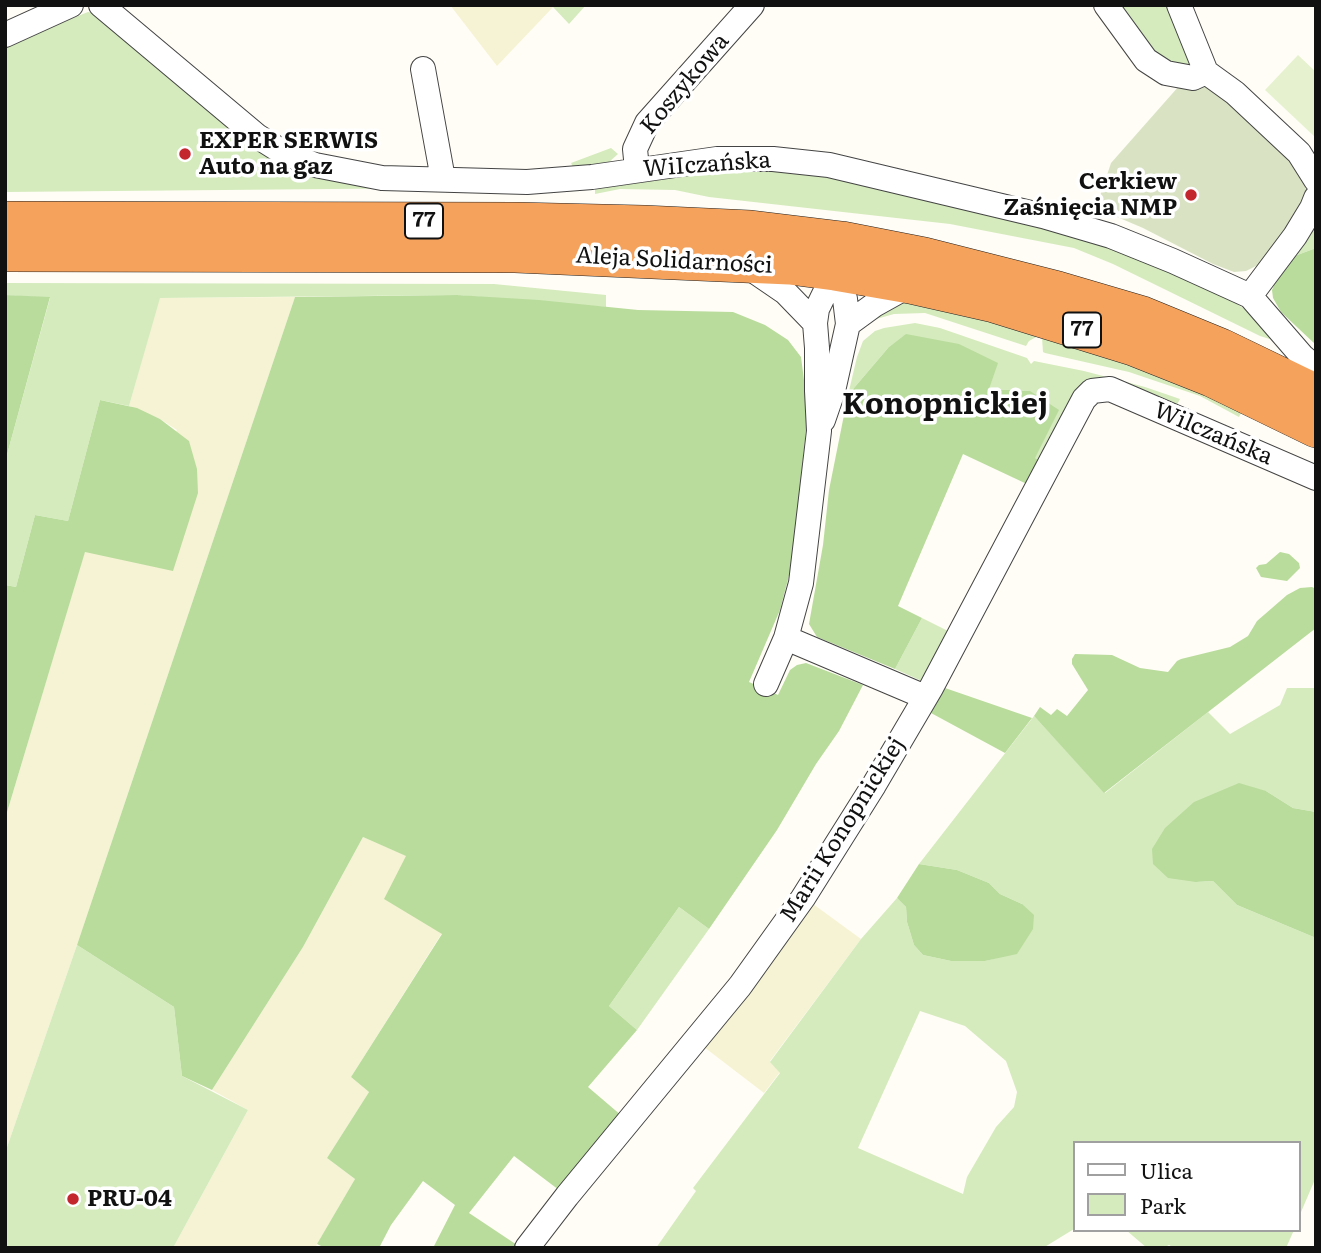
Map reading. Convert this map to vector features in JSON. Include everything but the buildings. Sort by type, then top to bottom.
[{"type":"highway","name":"Aleja Solidarności","points":[[5,220],[519,221],[644,223],[751,229],[838,256],[909,285],[994,304],[1133,347],[1211,378],[1316,429]]},
{"type":"highway","name":"Aleja Solidarności","points":[[5,253],[516,254],[789,267],[838,256],[924,256],[1143,315],[1221,347],[1316,393]]},
{"type":"street","points":[[5,35],[71,5]]},
{"type":"street","name":"WiIczańska","points":[[101,5],[257,136],[284,153],[314,165],[382,178],[548,182],[690,161],[749,158],[829,165],[1043,216],[1111,236],[1173,261],[1250,296],[1302,356],[1316,368]]},
{"type":"street","name":"Koszykowa","points":[[637,169],[635,149],[647,123],[752,5]]},
{"type":"street","points":[[1106,5],[1146,60],[1166,73],[1193,78],[1206,72]]},
{"type":"street","points":[[1181,6],[1206,72],[1235,93],[1298,153],[1316,180]]},
{"type":"street","points":[[423,69],[443,179]]},
{"type":"street","points":[[1250,296],[1295,236],[1316,198]]},
{"type":"street","points":[[766,684],[786,638],[801,583],[819,431],[815,323],[817,309],[838,256]]},
{"type":"street","points":[[819,431],[833,391],[848,324],[838,256]]},
{"type":"street","points":[[747,266],[785,292],[815,323]]},
{"type":"street","points":[[848,324],[909,285]]},
{"type":"street","name":"Wilczańska","points":[[1110,389],[1316,478]]},
{"type":"street","name":"Marii Konopnickiej","points":[[527,1248],[748,976],[803,898],[925,697],[1084,399],[1092,391],[1110,389]]},
{"type":"street","points":[[786,638],[925,697]]},
{"type":"shaded area","points":[[450,5],[555,5],[497,66]]},
{"type":"shaded area","points":[[295,297],[5,1153],[5,819],[85,551],[177,430],[160,419],[129,406],[159,298]]},
{"type":"shaded area","points":[[363,837],[407,856],[442,933],[351,1077],[369,1092],[327,1158],[355,1179],[315,1248],[173,1248],[248,1110],[212,1090],[303,947]]},
{"type":"shaded area","points":[[813,904],[861,939],[770,1061],[780,1072],[764,1093],[704,1047]]},
{"type":"green space","points":[[586,5],[569,24],[553,7]]},
{"type":"green space","points":[[1115,5],[1169,5],[1192,64],[1184,70],[1171,71]]},
{"type":"green space","points":[[88,12],[99,14],[308,174],[340,182],[441,188],[5,192],[5,45]]},
{"type":"green space","points":[[1298,55],[1316,72],[1316,138],[1265,90]]},
{"type":"green space","points":[[1208,85],[1297,164],[1308,195],[1300,215],[1258,265],[1246,271],[1234,272],[1213,264],[1143,228],[1096,208],[1111,163],[1179,86]]},
{"type":"green space","points":[[611,148],[618,154],[609,162],[573,167],[571,163]]},
{"type":"green space","points":[[708,170],[800,171],[1093,240],[1224,295],[1253,315],[1276,341],[1260,336],[1113,264],[1074,248],[950,224],[709,197],[675,190],[620,189],[595,194],[595,188]]},
{"type":"green space","points":[[1316,227],[1316,248],[1292,257],[1308,235]]},
{"type":"green space","points":[[1316,248],[1316,345],[1281,312],[1273,298],[1272,290],[1282,267],[1292,257]]},
{"type":"green space","points":[[5,283],[494,284],[606,295],[606,307],[457,295],[160,298],[129,406],[100,400],[68,521],[35,515],[16,587],[5,585],[5,462],[50,298],[5,295]]},
{"type":"green space","points":[[5,295],[50,297],[5,462]]},
{"type":"green space","points":[[457,295],[638,310],[733,312],[765,325],[788,340],[801,357],[808,411],[792,564],[780,610],[749,682],[778,695],[790,670],[806,663],[863,685],[839,731],[777,830],[709,929],[679,907],[609,1006],[637,1030],[588,1087],[622,1116],[559,1190],[514,1156],[469,1213],[517,1245],[515,1248],[433,1248],[455,1205],[423,1181],[391,1225],[379,1248],[325,1248],[317,1244],[355,1179],[327,1158],[369,1092],[351,1077],[442,934],[384,899],[406,856],[363,837],[303,947],[212,1090],[182,1076],[174,1007],[77,945],[295,297]]},
{"type":"green space","points":[[926,302],[1175,375],[1241,413],[1239,417],[1200,396],[1129,372],[1045,353],[1042,338],[1038,336],[1026,346],[925,313],[894,314],[869,321],[896,304]]},
{"type":"green space","points":[[915,323],[940,328],[1027,358],[1031,364],[1034,361],[1084,371],[1180,399],[1174,410],[1114,386],[1041,461],[1035,458],[1030,391],[989,389],[888,348],[848,395],[863,341],[875,331]]},
{"type":"green space","points":[[906,334],[959,344],[998,363],[989,389],[1030,391],[1059,410],[1035,458],[1041,461],[1029,485],[963,454],[898,606],[922,618],[895,669],[817,637],[809,624],[823,545],[829,490],[848,395],[888,348]]},
{"type":"green space","points":[[100,400],[137,408],[160,419],[189,441],[197,469],[198,493],[173,571],[85,552],[5,819],[5,585],[16,587],[35,515],[68,521]]},
{"type":"green space","points":[[1280,552],[1289,554],[1299,563],[1300,568],[1287,581],[1261,577],[1256,568],[1266,564]]},
{"type":"green space","points":[[1300,588],[1316,589],[1316,628],[1104,793],[1034,716],[1040,707],[1051,715],[1057,709],[1067,716],[1088,690],[1072,664],[1075,654],[1112,655],[1140,668],[1168,672],[1181,659],[1230,647],[1248,636],[1257,621],[1287,595]]},
{"type":"green space","points":[[922,618],[952,633],[924,682],[895,669]]},
{"type":"green space","points":[[945,688],[1032,718],[1005,753],[931,713]]},
{"type":"green space","points":[[1287,688],[1316,688],[1316,812],[1293,808],[1266,791],[1196,882],[1213,881],[1237,905],[1316,938],[1316,1177],[1300,1214],[1300,1141],[1072,1141],[1072,1230],[1043,1248],[656,1248],[696,1191],[693,1188],[780,1073],[770,1062],[861,939],[897,898],[906,907],[907,922],[914,945],[923,955],[951,961],[985,961],[1017,953],[1022,904],[1000,894],[989,883],[957,870],[919,864],[1034,716],[1105,793],[1208,712],[1230,734],[1280,705]],"holes":[[[920,1011],[965,1026],[1006,1061],[1017,1092],[1014,1107],[996,1127],[967,1177],[963,1194],[858,1148]]]},
{"type":"green space","points":[[1239,783],[1266,791],[1293,808],[1316,812],[1316,938],[1237,905],[1213,881],[1196,882],[1168,878],[1153,864],[1152,849],[1165,828],[1194,802]]},
{"type":"green space","points":[[919,864],[957,870],[989,883],[1000,894],[1022,904],[1034,915],[1033,929],[1017,954],[985,961],[951,961],[923,955],[914,945],[907,922],[906,907],[897,898]]},
{"type":"green space","points":[[679,907],[709,929],[637,1030],[609,1006]]},
{"type":"green space","points":[[77,945],[174,1007],[182,1076],[248,1110],[173,1248],[5,1248],[5,1153]]},
{"type":"green space","points":[[1128,1232],[1293,1232],[1286,1248],[1174,1248],[1169,1245],[1163,1248],[1147,1248]]},
{"type":"place","name":"EXPER SERWIS Auto na gaz","points":[[185,154]]},
{"type":"place","name":"Cerkiew Zaśnięcia NMP","points":[[1191,195]]},
{"type":"place","name":"PRU-04","points":[[73,1199]]},
{"type":"district","name":"Konopnickiej","points":[[945,405]]}]
